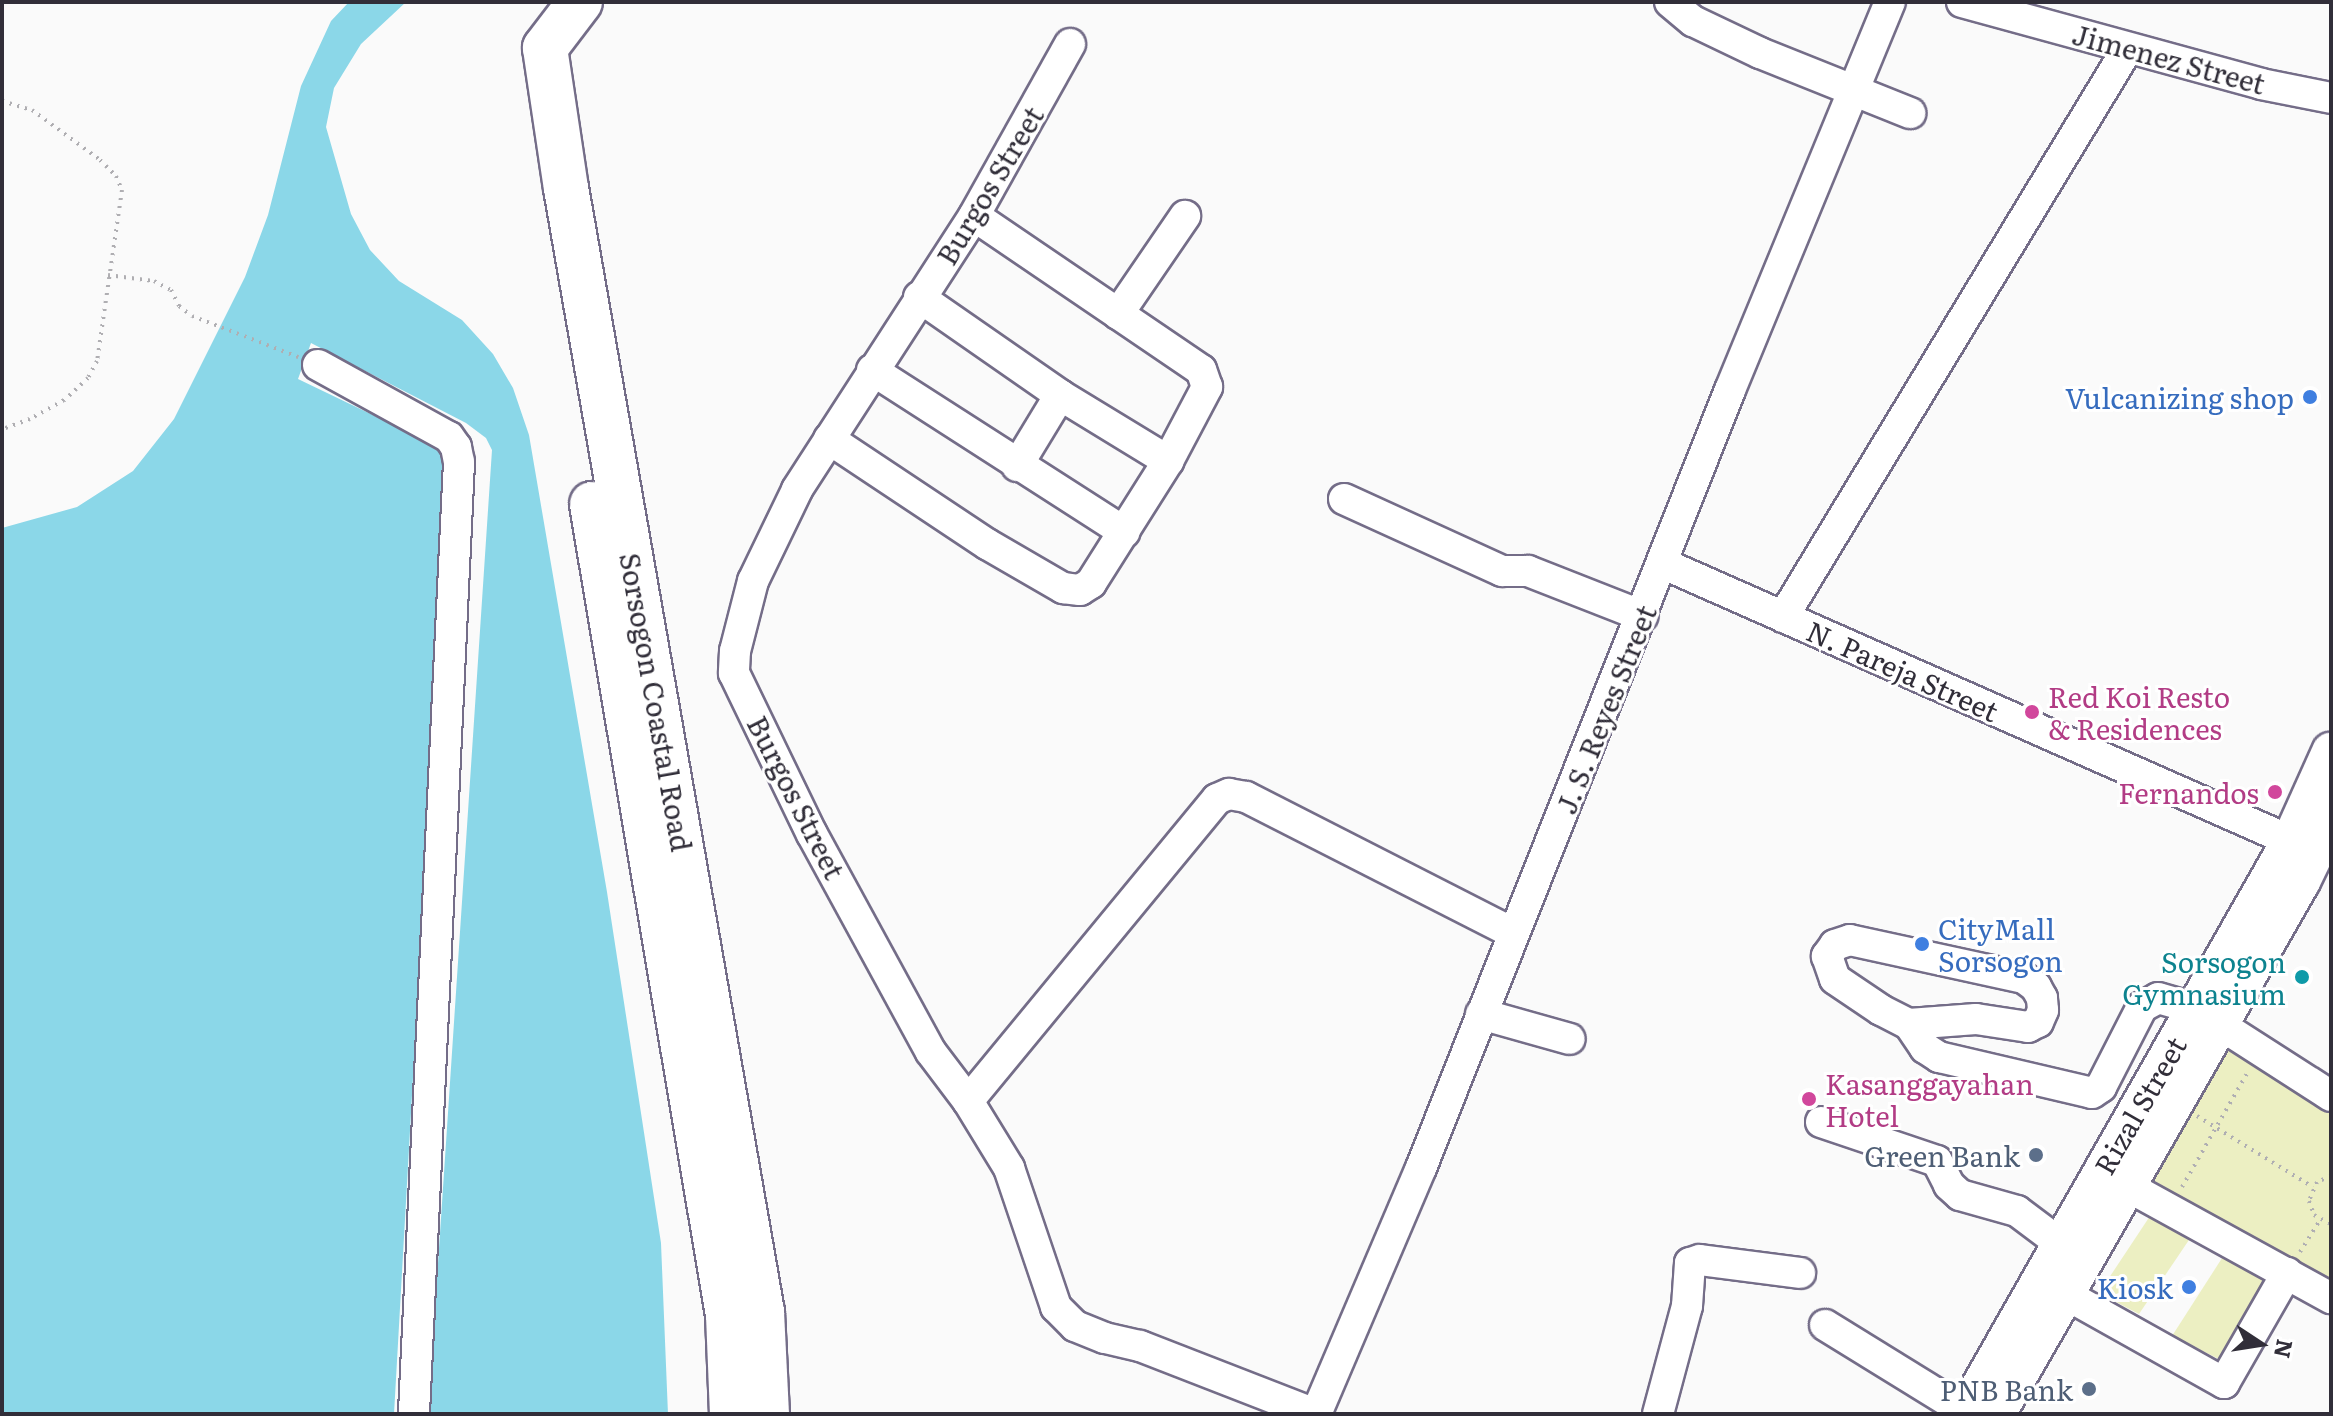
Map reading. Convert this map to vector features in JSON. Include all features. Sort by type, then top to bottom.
[{"type":"highway","name":"Sorsogon Coastal Road","points":[[548,2],[524,36],[540,193],[728,1315],[732,1414]]},
{"type":"highway","name":"Sorsogon Coastal Road","points":[[580,2],[545,48],[566,188],[762,1312],[767,1414]]},
{"type":"main road","name":"Rizal Street","points":[[2303,849],[2331,752]]},
{"type":"main road","name":"Rizal Street","points":[[2053,1287],[2061,1244],[2206,1016],[2303,849],[2331,819]]},
{"type":"main road","name":"Rizal Street","points":[[1976,1413],[2053,1287],[2127,1186],[2175,1102],[2206,1016]]},
{"type":"street","points":[[1670,2],[1693,21],[1760,53],[1910,113]]},
{"type":"street","name":"J. S. Reyes Street","points":[[1316,1414],[1421,1168],[1890,2]]},
{"type":"street","name":"Jimenez Street","points":[[1962,2],[2261,84],[2331,98]]},
{"type":"street","name":"Burgos Street","points":[[1070,44],[974,216],[797,490],[753,581],[735,651],[734,673],[812,834],[931,1052],[968,1101],[1009,1168],[1056,1307],[1075,1326],[1105,1338],[1140,1346],[1316,1414]]},
{"type":"street","points":[[1783,617],[2128,48]]},
{"type":"street","points":[[829,439],[987,544],[1063,588],[1080,590],[1091,583],[1168,461],[1207,387],[1201,370],[974,216]]},
{"type":"street","points":[[1118,314],[1185,216]]},
{"type":"street","points":[[919,297],[1060,395],[1168,461]]},
{"type":"street","points":[[318,365],[449,437],[456,447],[459,462],[414,1414]]},
{"type":"street","points":[[872,370],[1124,532]]},
{"type":"street","points":[[1017,466],[1060,395]]},
{"type":"street","points":[[1344,499],[1502,571],[1528,571],[1643,616]]},
{"type":"street","name":"N. Pareja Street","points":[[1664,564],[2303,849]]},
{"type":"street","points":[[968,1101],[1217,799],[1229,794],[1246,797],[1513,933]]},
{"type":"street","points":[[1909,1024],[1976,1019],[2028,1027],[2038,1022],[2043,1010],[2042,998],[2036,987],[2024,978],[1850,940],[1835,945],[1827,956],[1835,979],[1881,1010],[1909,1024],[1925,1048],[1939,1057],[2092,1093],[2101,1087],[2142,1007],[2158,998],[2206,1016],[2331,1096]]},
{"type":"street","points":[[1481,1014],[1570,1039]]},
{"type":"street","points":[[1821,1122],[1937,1161],[1949,1185],[1960,1195],[2017,1211],[2061,1244]]},
{"type":"street","points":[[2127,1186],[2290,1267],[2331,1298]]},
{"type":"street","points":[[1658,1414],[1687,1306],[1690,1263],[1700,1260],[1800,1273]]},
{"type":"street","points":[[2053,1287],[2224,1383],[2290,1267]]},
{"type":"street","points":[[1825,1325],[1976,1413]]},
{"type":"path","points":[[2,101],[32,110],[100,160],[116,176],[122,190],[97,361],[88,378],[64,400],[30,419],[2,429]]},
{"type":"path","points":[[108,275],[154,281],[171,290],[179,306],[192,316],[318,365]]},
{"type":"path","points":[[2176,1196],[2254,1061]]},
{"type":"path","points":[[2175,1102],[2313,1187]]},
{"type":"path","points":[[2331,1176],[2313,1187],[2309,1201],[2320,1220],[2331,1224]]},
{"type":"path","points":[[2290,1267],[2320,1220]]},
{"type":"green space","points":[[2234,1039],[2331,1099],[2331,1290],[2146,1194]]},
{"type":"green space","points":[[2152,1213],[2193,1234],[2139,1314],[2099,1293]]},
{"type":"green space","points":[[2224,1255],[2270,1279],[2221,1360],[2172,1336]]},
{"type":"water","points":[[349,2],[406,2],[361,44],[334,88],[326,127],[351,214],[370,250],[399,281],[462,320],[493,354],[513,388],[529,435],[607,892],[661,1243],[668,1414],[2,1414],[2,528],[77,507],[133,471],[174,419],[245,277],[268,215],[301,86],[331,21]]},
{"type":"pier","points":[[311,343],[466,423],[486,438],[492,450],[428,1414],[394,1414],[447,475],[440,449],[431,443],[298,379]]},
{"type":"place","name":"Vulcanizing shop","points":[[2310,397]]},
{"type":"place","name":"Red Koi Resto & Residences","points":[[2032,712]]},
{"type":"place","name":"Fernandos","points":[[2275,792]]},
{"type":"place","name":"CityMall Sorsogon","points":[[1922,944]]},
{"type":"place","name":"Sorsogon Gymnasium","points":[[2302,977]]},
{"type":"place","name":"Kasanggayahan Hotel","points":[[1809,1099]]},
{"type":"place","name":"Green Bank","points":[[2036,1155]]},
{"type":"place","name":"Kiosk","points":[[2189,1287]]},
{"type":"place","name":"PNB Bank","points":[[2089,1389]]}]
